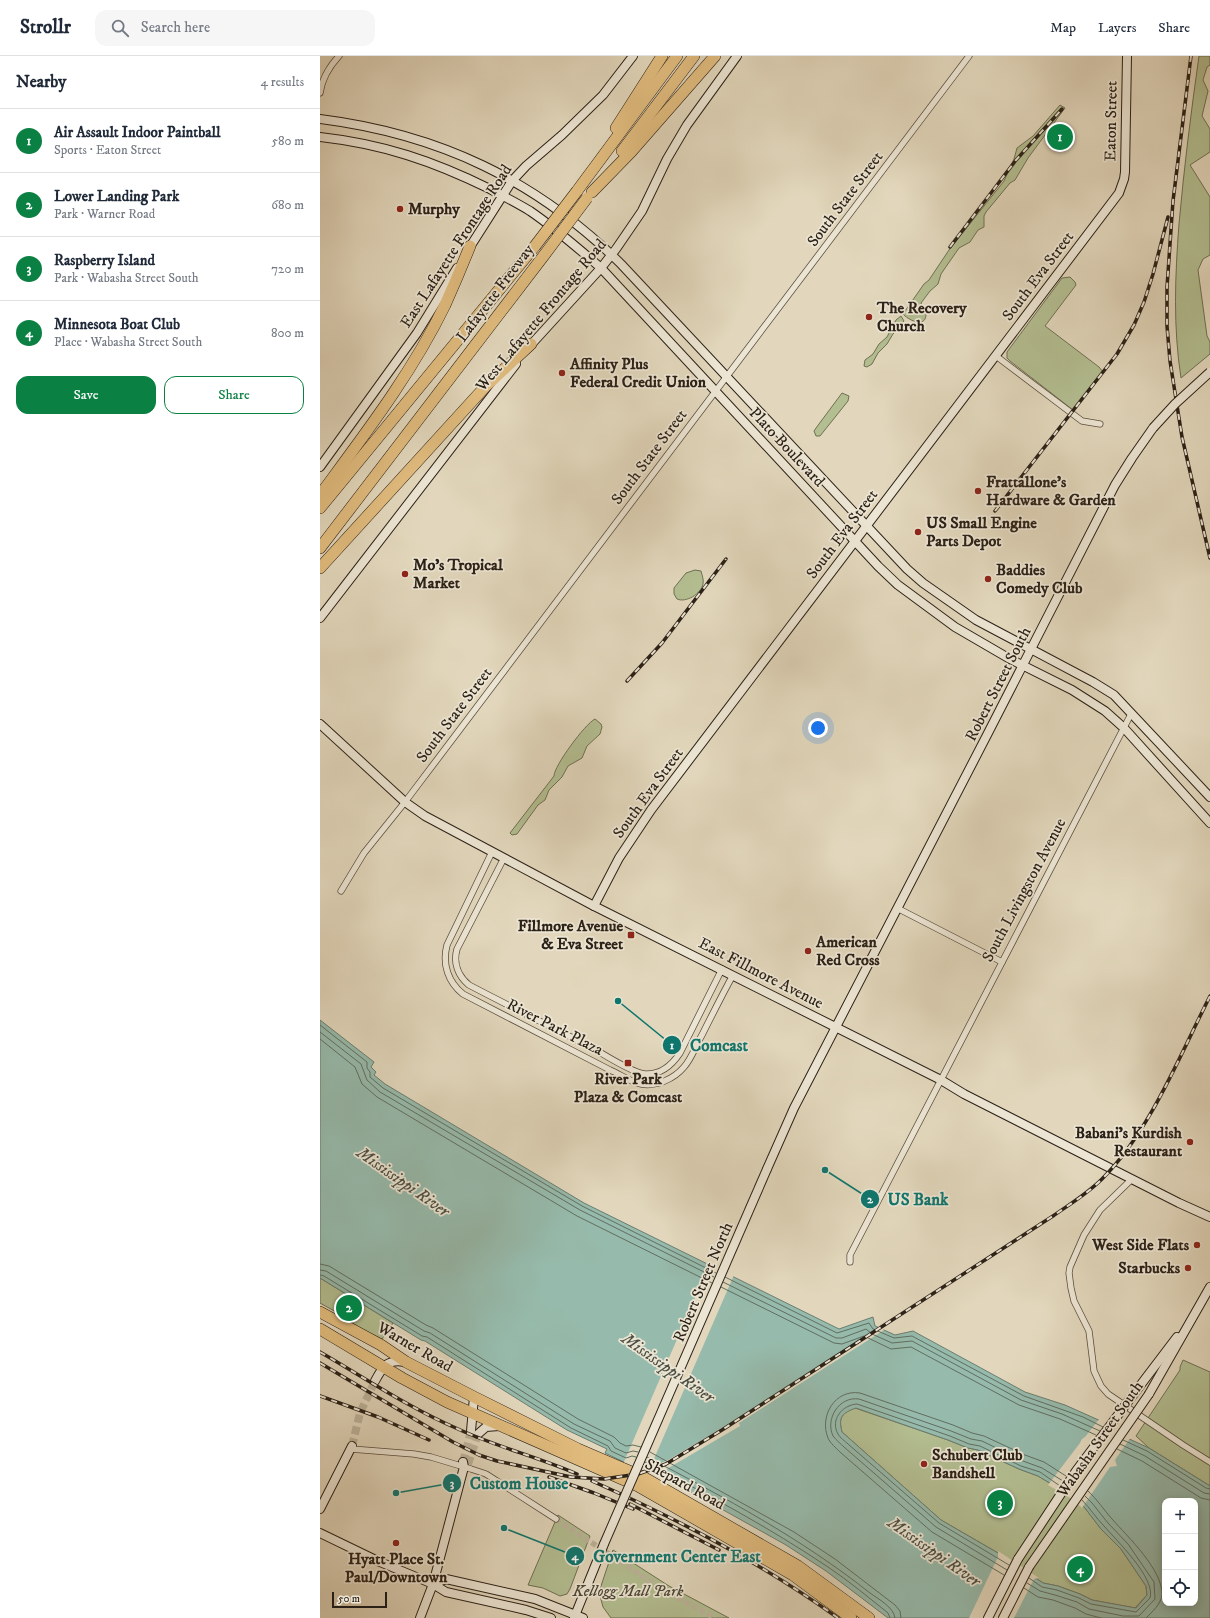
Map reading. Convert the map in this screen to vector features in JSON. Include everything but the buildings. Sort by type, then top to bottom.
[{"type":"highway","points":[[579,188],[662,56]]},
{"type":"highway","name":"Lafayette Freeway","points":[[320,508],[535,246],[677,56]]},
{"type":"highway","name":"Lafayette Freeway","points":[[320,548],[545,254],[694,56]]},
{"type":"highway","points":[[589,195],[630,152],[715,56]]},
{"type":"highway","points":[[320,495],[371,426],[404,376],[444,305],[470,246]]},
{"type":"highway","points":[[320,568],[485,387],[531,344]]},
{"type":"highway","name":"Warner Road","points":[[320,1312],[381,1345],[406,1362],[474,1397]]},
{"type":"highway","name":"Warner Road","points":[[320,1329],[418,1387],[472,1414]]},
{"type":"highway","name":"Shepard Road","points":[[474,1397],[578,1449],[643,1477],[798,1566],[869,1618]]},
{"type":"highway","name":"Shepard Road","points":[[472,1414],[638,1486],[793,1575],[851,1618]]},
{"type":"main road","name":"East Lafayette Frontage Road","points":[[320,467],[417,333],[512,181],[526,166],[562,135],[603,94],[633,56]]},
{"type":"main road","name":"West Lafayette Frontage Road","points":[[320,618],[531,344],[601,268],[611,255],[642,211],[667,159],[687,125],[737,56]]},
{"type":"main road","name":"Eaton Street","points":[[1122,186],[1125,172],[1126,56]]},
{"type":"main road","name":"Plato Boulevard","points":[[320,120],[366,126],[413,138],[446,149],[512,181],[555,207],[584,230],[611,255],[893,555],[923,583],[932,588],[964,613],[1105,689],[1132,714],[1210,797]]},
{"type":"main road","name":"Plato Boulevard","points":[[320,137],[378,147],[402,153],[461,175],[503,195],[530,211],[556,230],[601,268],[878,566],[918,600],[955,627],[986,646],[1085,697],[1105,711],[1124,728],[1210,823]]},
{"type":"main road","name":"South Eva Street","points":[[594,906],[619,858],[651,810],[856,541],[865,525],[929,445],[1114,199],[1122,186]]},
{"type":"main road","name":"Robert Street South","points":[[836,1027],[1115,486],[1132,458],[1154,428],[1175,404],[1210,372]]},
{"type":"main road","name":"East Fillmore Avenue","points":[[320,724],[406,802],[425,816],[594,906],[722,969],[941,1080],[964,1094],[1210,1217]]},
{"type":"main road","name":"Robert Street North","points":[[578,1617],[604,1544],[787,1123],[836,1027]]},
{"type":"main road","name":"Wabasha Street South","points":[[1003,1618],[1029,1567],[1149,1394],[1210,1287]]},
{"type":"main road","name":"Wabasha Street South","points":[[988,1618],[1018,1558],[1076,1472],[1158,1360],[1188,1324]]},
{"type":"main road","points":[[375,1381],[384,1366],[396,1361],[406,1362]]},
{"type":"main road","points":[[474,1397],[472,1414],[474,1432],[490,1426],[504,1427]]},
{"type":"main road","points":[[320,1509],[352,1447]]},
{"type":"main road","points":[[420,1618],[433,1584],[465,1464]]},
{"type":"main road","points":[[320,1533],[380,1562],[433,1584],[446,1592],[526,1610],[551,1618]]},
{"type":"main road","points":[[433,1584],[446,1579],[534,1599],[578,1617]]},
{"type":"street","points":[[320,93],[324,78],[339,56]]},
{"type":"street","name":"South State Street","points":[[341,891],[364,853],[406,802],[969,56]]},
{"type":"street","points":[[996,356],[1082,421],[1100,424]]},
{"type":"street","name":"South Livingston Avenue","points":[[850,1262],[850,1255],[1132,714]]},
{"type":"street","name":"River Park Plaza","points":[[492,852],[444,954],[450,980],[463,994],[610,1070],[641,1084],[658,1083],[670,1079],[679,1072],[689,1060],[733,975]]},
{"type":"street","name":"River Park Plaza","points":[[504,858],[457,949],[455,962],[460,975],[469,985],[615,1060],[643,1074],[655,1073],[672,1064],[680,1053],[722,969]]},
{"type":"street","points":[[897,908],[1002,962]]},
{"type":"street","points":[[1132,1179],[1100,1210],[1084,1235],[1070,1267],[1069,1279],[1074,1300],[1089,1331],[1094,1371],[1101,1386],[1108,1394],[1192,1452],[1210,1462]]},
{"type":"street","points":[[352,1447],[414,1454],[465,1464],[486,1474],[556,1519]]},
{"type":"green space","points":[[1199,56],[1210,56],[1210,65],[1207,67],[1203,80],[1208,91],[1202,116],[1210,129],[1210,152],[1190,165],[1210,197],[1210,255],[1203,259],[1198,270],[1207,336],[1210,342],[1210,354],[1181,378],[1178,359],[1176,321],[1176,263],[1190,119]]},
{"type":"green space","points":[[1060,105],[1065,108],[1028,158],[1015,180],[1010,183],[986,212],[984,216],[984,227],[978,230],[970,242],[959,248],[941,274],[938,284],[930,291],[921,303],[926,314],[925,319],[923,321],[916,322],[905,316],[903,314],[924,284],[929,280],[949,250],[1004,181],[1014,159],[1017,148],[1033,136]]},
{"type":"green space","points":[[1070,277],[1076,285],[1045,326],[1099,367],[1103,372],[1073,410],[1007,358],[1007,352],[1062,278]]},
{"type":"green space","points":[[901,316],[904,321],[887,344],[878,353],[872,364],[867,367],[864,366],[865,360],[873,354],[879,344],[887,337],[896,320]]},
{"type":"green space","points":[[842,393],[849,396],[848,401],[820,436],[816,436],[814,431]]},
{"type":"green space","points":[[695,570],[701,571],[703,581],[702,588],[689,599],[677,599],[674,594],[674,588],[686,573]]},
{"type":"green space","points":[[595,719],[601,724],[602,727],[600,734],[587,746],[582,758],[568,766],[562,777],[549,790],[545,800],[538,805],[517,834],[512,835],[510,833],[554,776],[555,771],[571,746],[590,722]]},
{"type":"green space","points":[[320,1278],[393,1323],[382,1339],[359,1328],[338,1313],[320,1303]]},
{"type":"green space","points":[[1183,1360],[1210,1372],[1210,1486],[1149,1448],[1136,1436],[1180,1370]]},
{"type":"green space","points":[[855,1408],[968,1448],[978,1450],[1038,1476],[1073,1497],[1085,1508],[1101,1529],[1121,1549],[1146,1586],[1147,1595],[1135,1608],[1092,1600],[1058,1586],[1043,1583],[998,1553],[941,1520],[842,1432],[842,1416]]},
{"type":"green space","points":[[558,1515],[590,1536],[570,1589],[567,1594],[560,1596],[543,1588],[528,1585]]},
{"type":"green space","name":"Kellogg Mall Park","points":[[613,1550],[669,1586],[729,1618],[611,1618],[603,1607],[599,1592]]},
{"type":"water","name":"Mississippi River","points":[[320,1020],[374,1062],[371,1067],[376,1072],[374,1075],[385,1084],[584,1203],[839,1329],[873,1317],[875,1326],[895,1335],[913,1331],[1025,1392],[1065,1405],[1103,1422],[1125,1437],[1149,1448],[1210,1486],[1210,1618],[888,1618],[826,1571],[786,1545],[632,1459],[630,1465],[605,1453],[607,1449],[567,1430],[425,1341],[421,1340],[320,1278]],"holes":[[[856,1408],[968,1448],[978,1450],[1038,1476],[1073,1497],[1085,1508],[1101,1529],[1121,1549],[1146,1586],[1147,1595],[1136,1608],[1092,1600],[1058,1586],[1043,1583],[998,1553],[941,1520],[842,1432],[841,1419],[844,1414]]]},
{"type":"pier","points":[[710,1263],[734,1275],[650,1468],[668,1460],[736,1420],[881,1326],[884,1330],[739,1423],[740,1426],[665,1470],[664,1469],[654,1473],[633,1462],[630,1467],[623,1464]]},
{"type":"pier","points":[[1100,1418],[1131,1437],[1115,1460],[1117,1466],[1110,1467],[1082,1508],[1072,1499],[1048,1485],[1082,1439]]},
{"type":"pier","points":[[998,1551],[1039,1578],[1034,1579],[1014,1618],[969,1618],[998,1557]]},
{"type":"tunnel","points":[[352,1446],[360,1413],[375,1381]]},
{"type":"tunnel","points":[[463,1462],[471,1431]]},
{"type":"tunnel","points":[[468,1464],[478,1434]]},
{"type":"tunnel","points":[[556,1519],[668,1593],[715,1618]]},
{"type":"railway","points":[[1191,56],[1173,201],[1167,287],[1167,326],[1170,361],[1182,437],[1210,558]]},
{"type":"railway","points":[[950,247],[1016,160],[1062,109]]},
{"type":"railway","points":[[995,511],[1117,354],[1134,325],[1144,302],[1168,217]]},
{"type":"railway","points":[[627,681],[662,643],[726,559]]},
{"type":"railway","points":[[320,1363],[453,1442],[479,1455],[497,1461],[571,1477],[604,1479],[638,1474],[666,1464],[722,1430],[1053,1216],[1078,1199],[1102,1179],[1119,1160],[1149,1116],[1175,1068],[1210,996]]},
{"type":"railway","points":[[320,1352],[440,1421],[488,1441],[577,1474]]},
{"type":"railway","points":[[320,1396],[378,1417],[429,1440]]},
{"type":"railway","points":[[549,1477],[633,1509]]},
{"type":"railway","points":[[592,1481],[656,1511],[718,1543],[779,1579],[838,1618]]},
{"type":"railway","points":[[630,1504],[719,1550]]},
{"type":"place","name":"Air Assault Indoor Paintball","points":[[1060,137]]},
{"type":"place","name":"Murphy","points":[[400,209]]},
{"type":"place","name":"The Recovery Church","points":[[869,317]]},
{"type":"place","name":"Affinity Plus Federal Credit Union","points":[[562,373]]},
{"type":"place","name":"Frattallone’s Hardware & Garden","points":[[978,491]]},
{"type":"place","name":"US Small Engine Parts Depot","points":[[918,532]]},
{"type":"place","name":"Mo's Tropical Market","points":[[405,574]]},
{"type":"place","name":"Baddies Comedy Club","points":[[988,579]]},
{"type":"place","name":"Fillmore Avenue & Eva Street","points":[[631,935]]},
{"type":"place","name":"American Red Cross","points":[[808,951]]},
{"type":"place","name":"Comcast","points":[[618,1001]]},
{"type":"place","name":"River Park Plaza & Comcast","points":[[628,1063]]},
{"type":"place","name":"Babani's Kurdish Restaurant","points":[[1190,1142]]},
{"type":"place","name":"US Bank","points":[[825,1170]]},
{"type":"place","name":"West Side Flats","points":[[1197,1245]]},
{"type":"place","name":"Starbucks","points":[[1188,1268]]},
{"type":"place","name":"Lower Landing Park","points":[[349,1308]]},
{"type":"place","name":"Schubert Club Bandshell","points":[[924,1464]]},
{"type":"place","name":"Custom House","points":[[396,1493]]},
{"type":"place","name":"Raspberry Island","points":[[1000,1503]]},
{"type":"place","name":"Government Center East","points":[[504,1528]]},
{"type":"place","name":"Hyatt Place St. Paul/Downtown","points":[[396,1543]]},
{"type":"place","name":"Minnesota Boat Club","points":[[1080,1569]]}]
